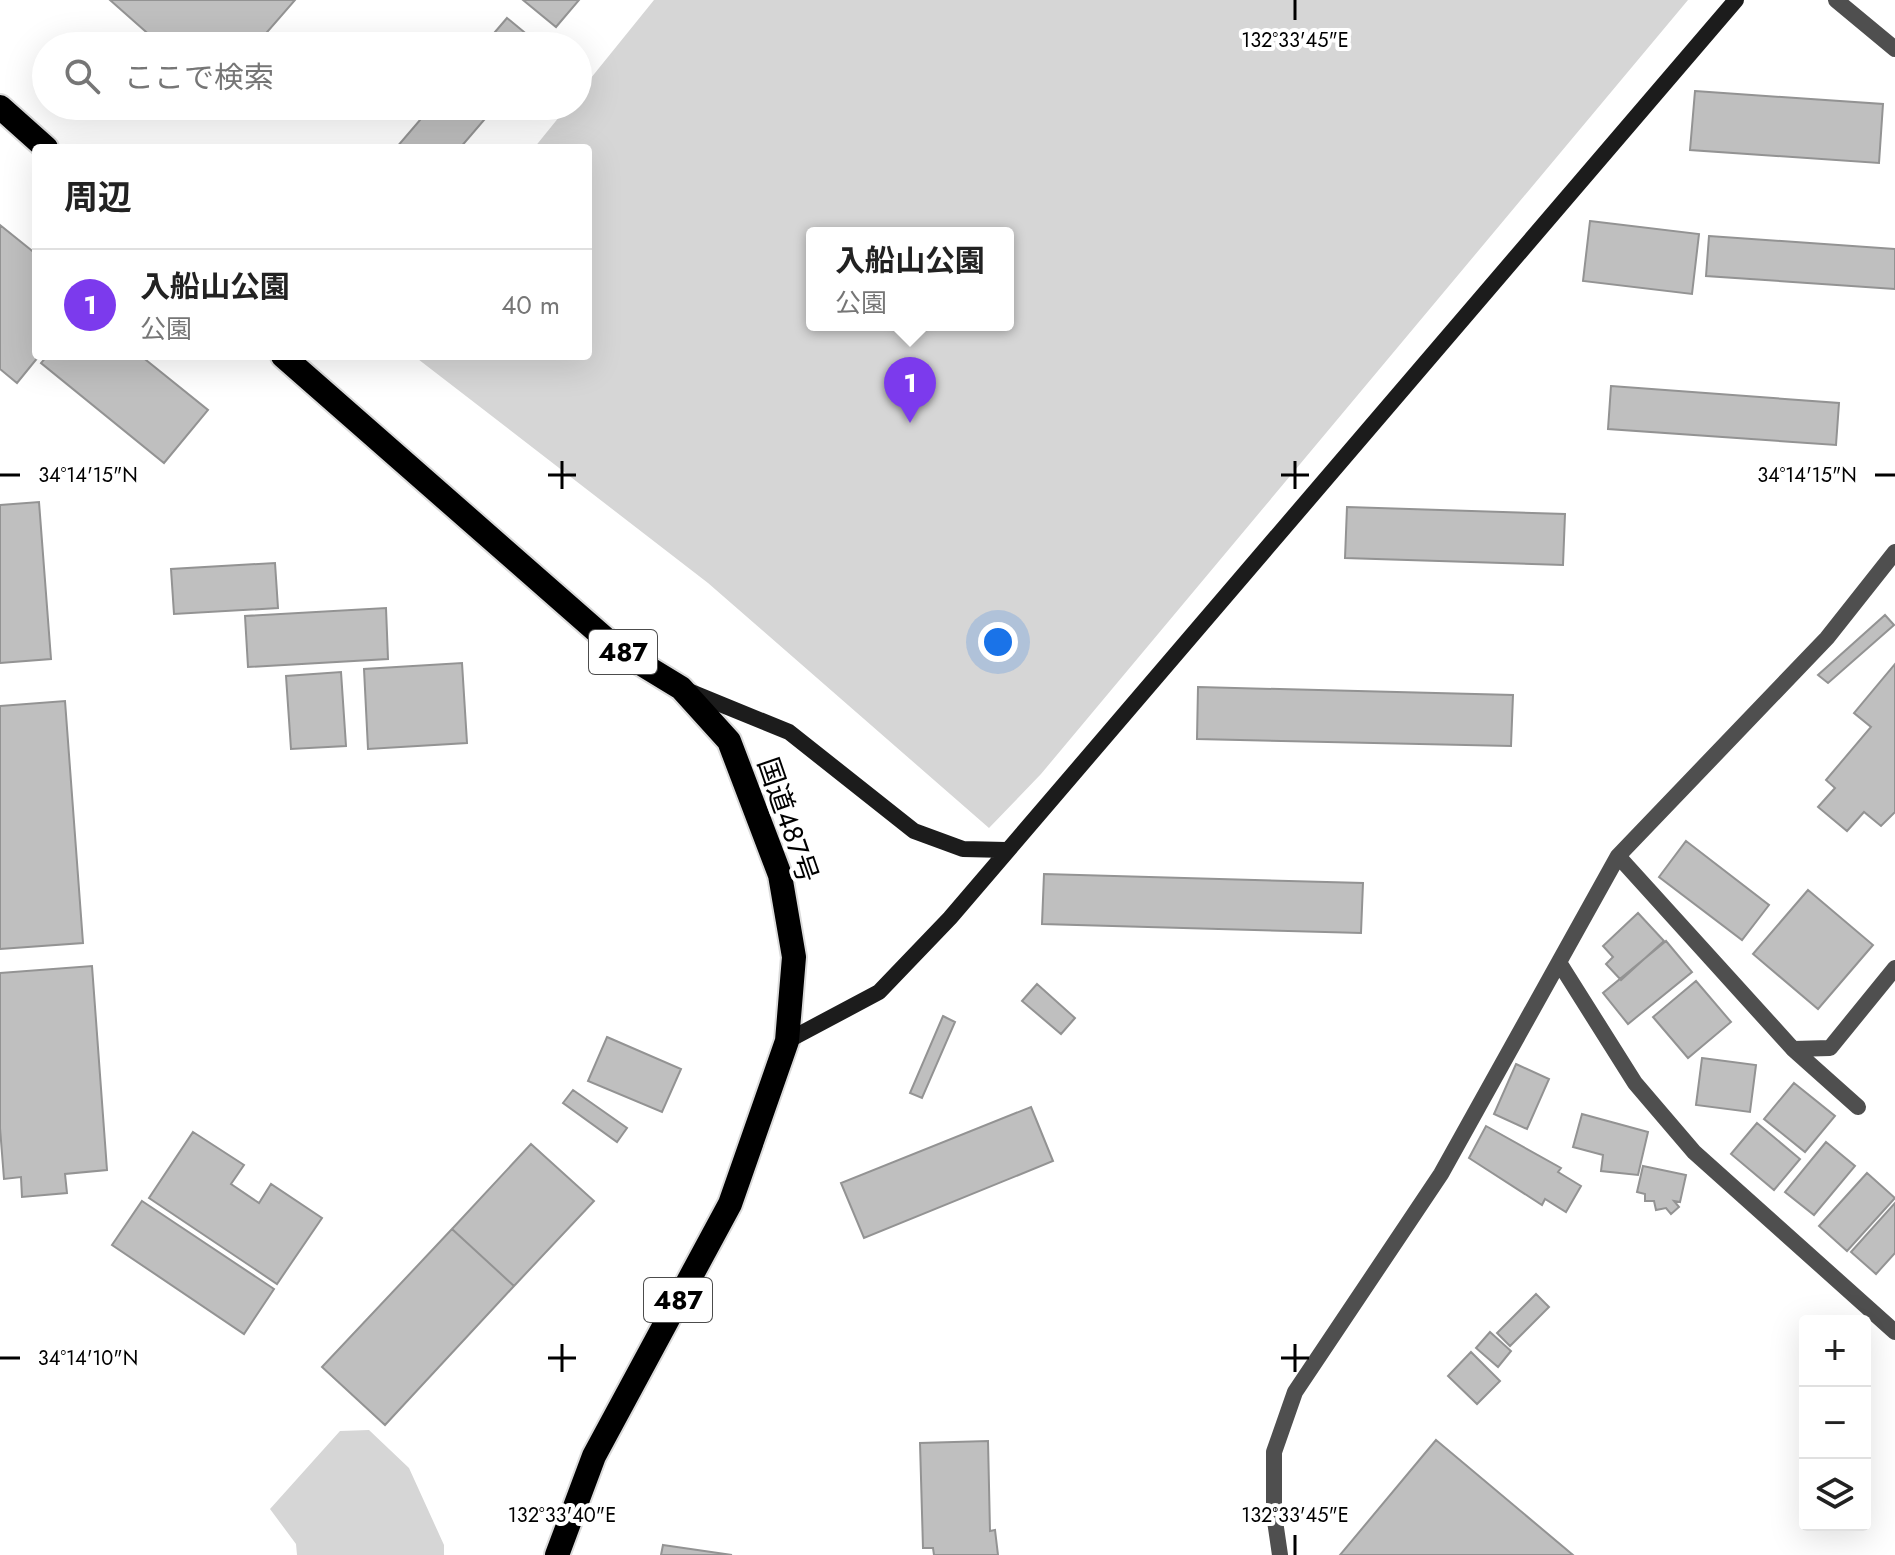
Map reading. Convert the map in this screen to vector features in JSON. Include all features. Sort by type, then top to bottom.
[{"type":"highway","points":[[0,107],[42,144]]},
{"type":"highway","name":"国道487号","points":[[288,360],[617,649],[681,688],[729,741],[780,875],[794,957],[787,1041],[730,1204],[594,1456],[557,1555]]},
{"type":"street","points":[[787,1041],[879,992],[950,918],[1736,0]]},
{"type":"street","points":[[1836,0],[1895,49]]},
{"type":"street","points":[[1280,1555],[1274,1514],[1274,1452],[1295,1392],[1441,1174],[1618,856],[1827,638],[1895,552]]},
{"type":"street","points":[[681,688],[789,732],[914,831],[963,849],[1006,850]]},
{"type":"street","points":[[1618,856],[1793,1049],[1858,1107]]},
{"type":"street","points":[[1560,964],[1635,1083],[1694,1152],[1895,1332]]},
{"type":"street","points":[[1793,1049],[1830,1048],[1895,968]]},
{"type":"shaded area","points":[[654,0],[1688,0],[1041,774],[989,828],[708,583],[419,360],[592,360],[592,144],[537,144],[557,120],[592,120],[592,77]]},
{"type":"shaded area","points":[[369,1430],[409,1468],[444,1545],[444,1555],[297,1555],[296,1544],[270,1509],[340,1431]]},
{"type":"building","points":[[110,0],[295,0],[267,32],[146,32]]},
{"type":"building","points":[[523,0],[579,0],[556,27]]},
{"type":"building","points":[[507,18],[524,32],[495,32]]},
{"type":"building","points":[[1695,91],[1883,104],[1879,163],[1690,150]]},
{"type":"building","points":[[420,120],[484,120],[463,144],[399,144]]},
{"type":"building","points":[[1590,221],[1699,234],[1692,294],[1583,281]]},
{"type":"building","points":[[0,225],[32,251],[32,360],[36,360],[17,383],[0,369]]},
{"type":"building","points":[[1709,236],[1895,249],[1895,289],[1706,276]]},
{"type":"building","points":[[44,360],[146,360],[208,410],[164,463],[41,363]]},
{"type":"building","points":[[1611,386],[1839,403],[1836,445],[1608,429]]},
{"type":"building","points":[[39,502],[51,659],[0,663],[0,505]]},
{"type":"building","points":[[1347,507],[1565,514],[1563,565],[1345,558]]},
{"type":"building","points":[[275,563],[278,608],[174,614],[171,569]]},
{"type":"building","points":[[386,608],[388,659],[248,667],[245,616]]},
{"type":"building","points":[[1885,615],[1894,625],[1828,683],[1818,675]]},
{"type":"building","points":[[462,663],[467,743],[368,749],[364,669]]},
{"type":"building","points":[[1895,664],[1895,812],[1881,826],[1864,812],[1847,831],[1818,807],[1835,788],[1826,780],[1871,727],[1854,713]]},
{"type":"building","points":[[341,672],[346,746],[291,749],[286,676]]},
{"type":"building","points":[[1198,687],[1513,695],[1511,746],[1197,739]]},
{"type":"building","points":[[65,701],[83,943],[0,949],[0,706]]},
{"type":"building","points":[[1686,841],[1769,905],[1742,940],[1659,877]]},
{"type":"building","points":[[1044,874],[1363,883],[1361,933],[1042,924]]},
{"type":"building","points":[[1808,890],[1873,945],[1818,1009],[1753,954]]},
{"type":"building","points":[[1638,913],[1664,941],[1621,980],[1606,964],[1613,957],[1603,946]]},
{"type":"building","points":[[1666,941],[1692,972],[1628,1024],[1603,993]]},
{"type":"building","points":[[92,966],[107,1170],[65,1174],[67,1193],[22,1197],[21,1177],[4,1179],[0,1128],[0,973]]},
{"type":"building","points":[[1696,981],[1731,1022],[1688,1058],[1653,1017]]},
{"type":"building","points":[[1037,984],[1075,1018],[1061,1034],[1022,1001]]},
{"type":"building","points":[[943,1016],[955,1022],[922,1098],[910,1093]]},
{"type":"building","points":[[607,1037],[681,1069],[662,1112],[588,1081]]},
{"type":"building","points":[[1702,1058],[1756,1065],[1750,1112],[1696,1105]]},
{"type":"building","points":[[1516,1064],[1549,1079],[1527,1129],[1494,1114]]},
{"type":"building","points":[[1794,1083],[1835,1116],[1805,1152],[1764,1119]]},
{"type":"building","points":[[573,1090],[627,1128],[617,1142],[563,1103]]},
{"type":"building","points":[[1031,1107],[1053,1161],[864,1238],[841,1183]]},
{"type":"building","points":[[1582,1114],[1648,1132],[1638,1175],[1601,1171],[1603,1155],[1573,1147]]},
{"type":"building","points":[[1757,1123],[1800,1159],[1774,1190],[1731,1154]]},
{"type":"building","points":[[1486,1126],[1561,1168],[1558,1172],[1581,1186],[1566,1212],[1545,1199],[1542,1205],[1469,1158]]},
{"type":"building","points":[[193,1132],[244,1165],[231,1184],[259,1203],[271,1184],[322,1218],[277,1284],[149,1198]]},
{"type":"building","points":[[1826,1142],[1855,1166],[1814,1215],[1785,1192]]},
{"type":"building","points":[[531,1144],[594,1201],[514,1286],[452,1229]]},
{"type":"building","points":[[1643,1166],[1686,1175],[1680,1202],[1674,1201],[1679,1207],[1671,1214],[1666,1208],[1656,1210],[1654,1201],[1645,1201],[1645,1194],[1637,1192]]},
{"type":"building","points":[[1867,1173],[1895,1198],[1847,1251],[1819,1226]]},
{"type":"building","points":[[142,1201],[274,1289],[244,1334],[112,1245]]},
{"type":"building","points":[[1895,1203],[1895,1253],[1876,1274],[1851,1252]]},
{"type":"building","points":[[452,1229],[514,1286],[385,1425],[322,1367]]},
{"type":"building","points":[[1536,1294],[1549,1307],[1510,1346],[1497,1333]]},
{"type":"building","points":[[1490,1332],[1511,1351],[1498,1367],[1476,1348]]},
{"type":"building","points":[[1471,1352],[1500,1381],[1477,1404],[1448,1376]]},
{"type":"building","points":[[1436,1440],[1573,1555],[1340,1555]]},
{"type":"building","points":[[988,1441],[990,1531],[995,1530],[998,1555],[934,1555],[933,1548],[923,1548],[920,1443]]},
{"type":"building","points":[[663,1545],[732,1555],[661,1555]]},
{"type":"place","name":"入船山公園","points":[[910,423]]}]
